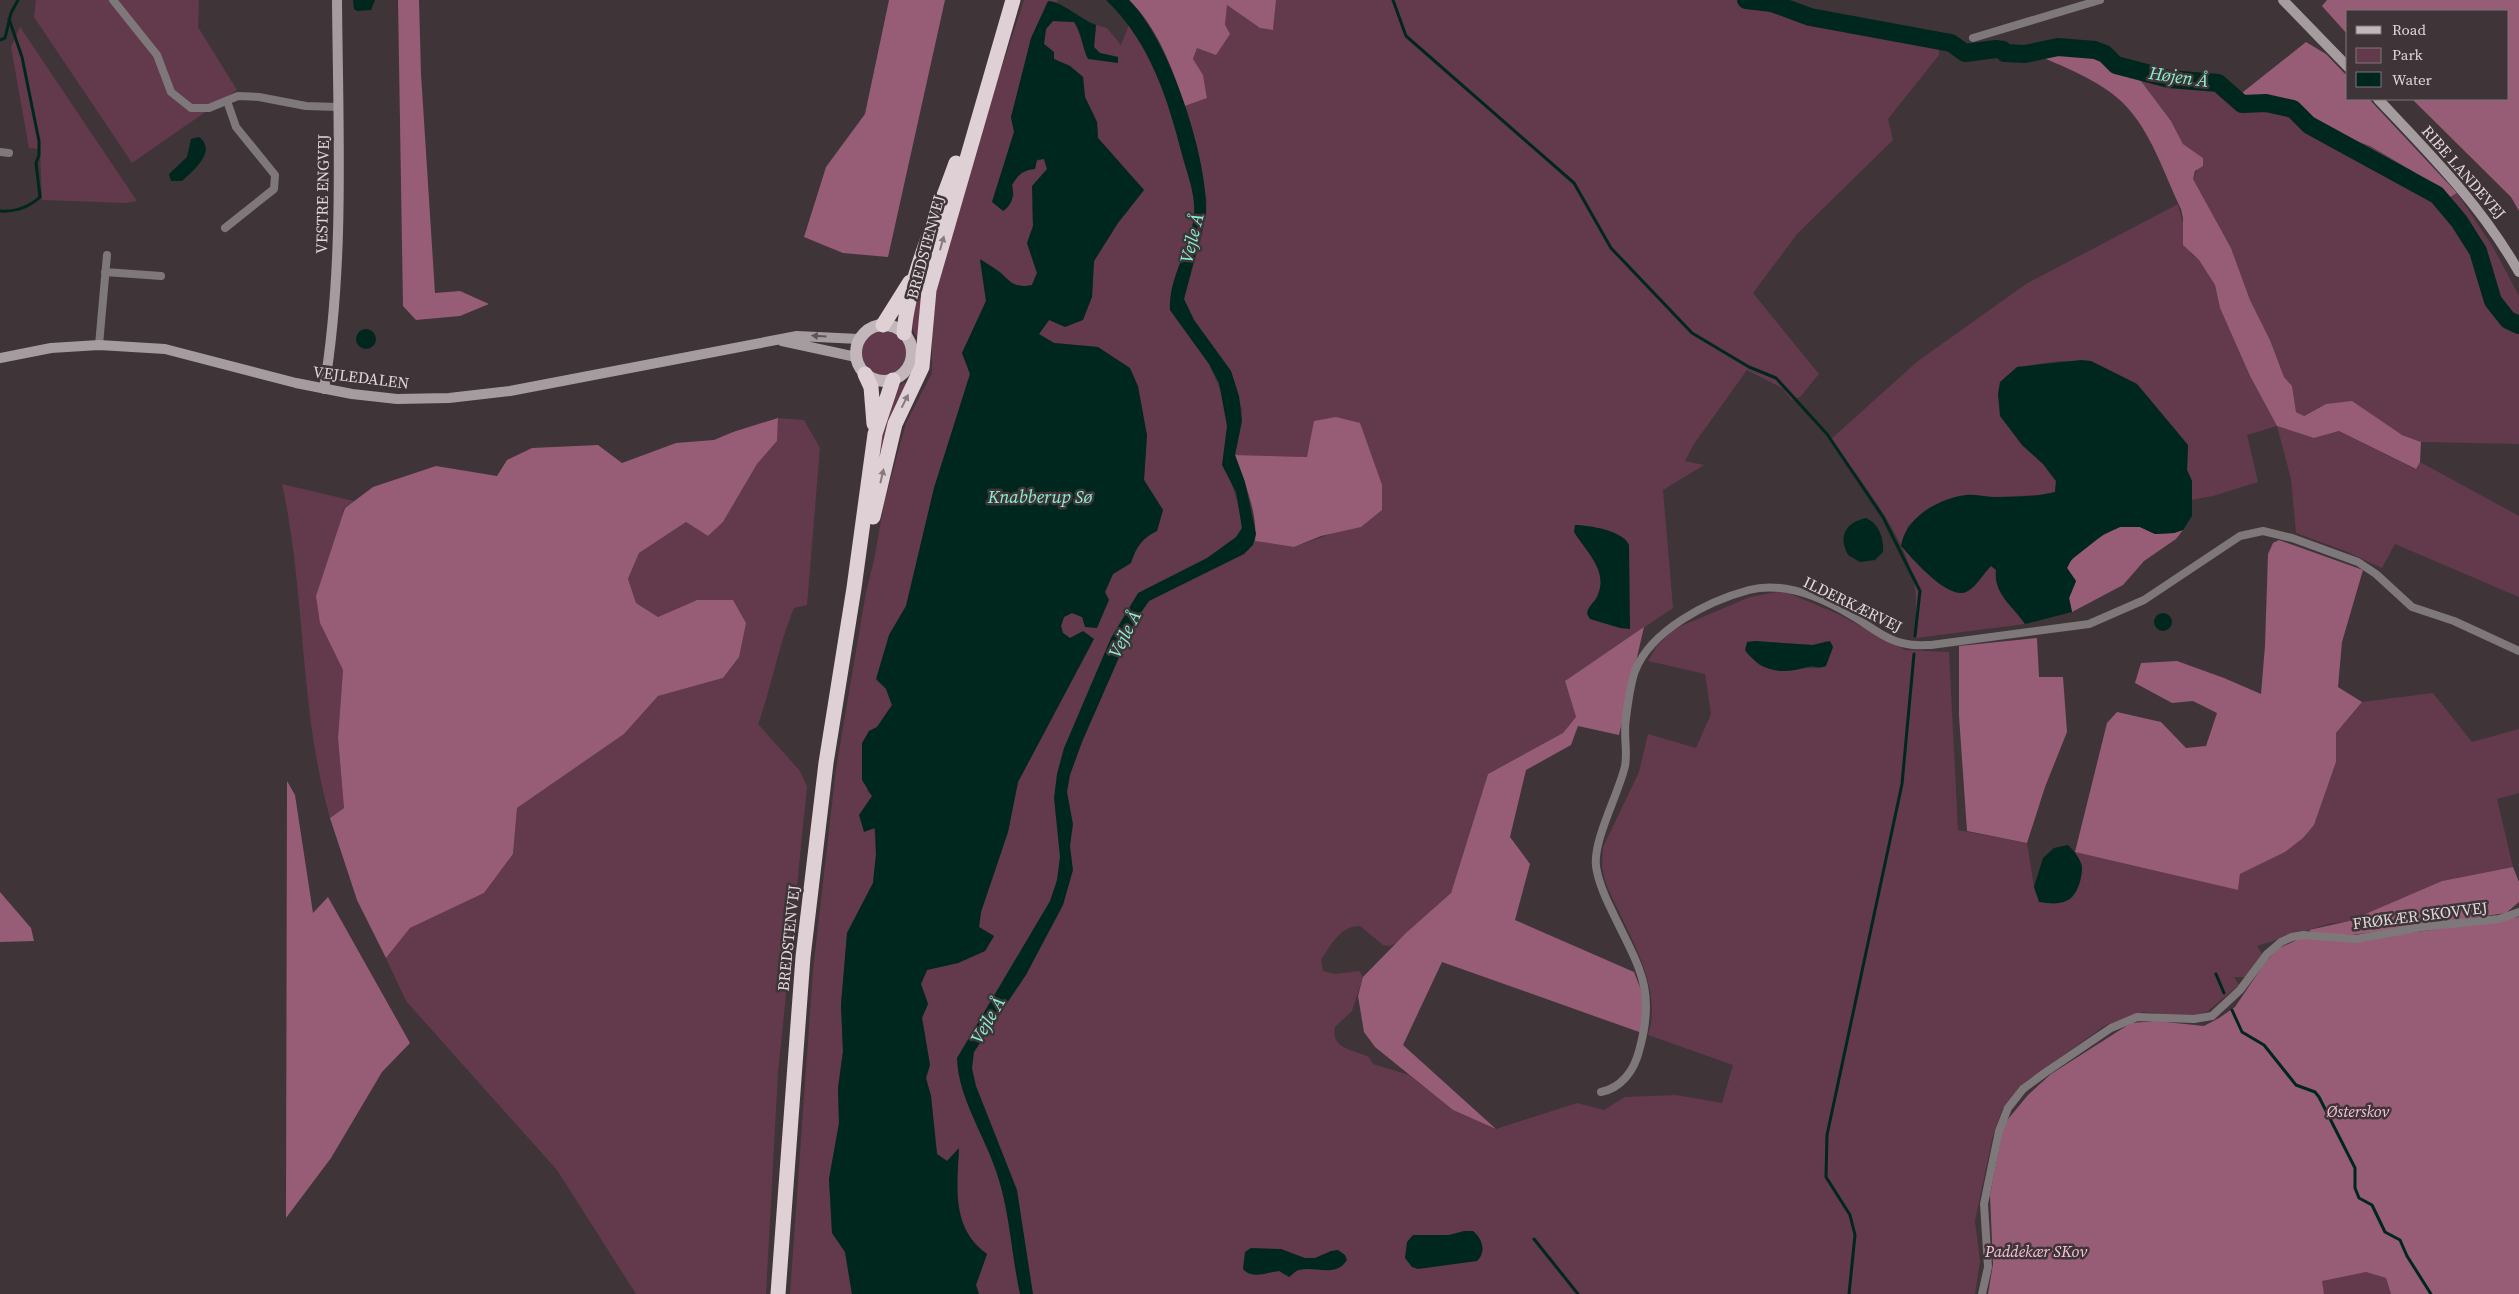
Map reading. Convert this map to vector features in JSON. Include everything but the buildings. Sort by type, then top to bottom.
[{"type":"highway","name":"BREDSTENVEJ","points":[[904,333],[907,309],[920,264],[1012,0]]},
{"type":"highway","name":"BREDSTENVEJ","points":[[854,588],[895,424],[922,367],[929,290],[1012,0]]},
{"type":"highway","name":"BREDSTENVEJ","points":[[883,324],[920,264]]},
{"type":"highway","name":"BREDSTENVEJ","points":[[865,374],[871,387],[875,434]]},
{"type":"highway","name":"BREDSTENVEJ","points":[[778,1294],[803,957],[826,763],[854,588],[875,434],[893,380]]},
{"type":"main road","points":[[883,324],[898,328],[904,333],[911,344],[912,357],[904,373],[893,380],[878,380],[865,374],[856,358],[859,339],[867,330],[883,324]]},
{"type":"street","points":[[112,0],[157,55],[171,92],[192,108],[209,108],[238,96],[260,97],[293,105],[338,107]]},
{"type":"street","name":"VESTRE ENGVEJ","points":[[324,388],[331,338],[335,284],[338,107],[337,0]]},
{"type":"street","points":[[1973,38],[2100,0]]},
{"type":"street","points":[[2283,0],[2346,66]]},
{"type":"street","name":"RIBE LANDEVEJ","points":[[2379,100],[2471,200],[2500,238],[2519,272]]},
{"type":"street","points":[[225,228],[274,189],[276,181],[275,175],[236,127],[227,101]]},
{"type":"street","points":[[0,152],[9,153]]},
{"type":"street","points":[[99,345],[106,255]]},
{"type":"street","points":[[105,272],[160,276]]},
{"type":"street","name":"VEJLEDALEN","points":[[0,358],[50,348],[99,345],[165,349],[324,388],[397,400],[449,398],[510,391],[797,336],[859,339]]},
{"type":"street","name":"VEJLEDALEN","points":[[779,340],[856,358]]},
{"type":"street","name":"ILDERKÆRVEJ","points":[[1601,1092],[1614,1089],[1627,1076],[1637,1059],[1645,1032],[1648,1001],[1644,979],[1604,895],[1596,865],[1600,842],[1625,766],[1625,720],[1636,671],[1651,645],[1667,628],[1699,610],[1749,590],[1784,587],[1816,598],[1850,614],[1883,636],[1906,644],[1932,645],[2089,624],[2144,600],[2240,536],[2263,531],[2300,540],[2358,562],[2376,574],[2412,607],[2454,621],[2519,652]]},
{"type":"street","name":"FRØKÆR SKOVVEJ","points":[[1982,1294],[1988,1267],[1984,1204],[1999,1131],[2008,1108],[2023,1089],[2046,1072],[2111,1028],[2137,1017],[2194,1020],[2212,1016],[2240,990],[2267,954],[2292,937],[2304,935],[2356,938],[2422,927],[2499,919],[2519,912]]},
{"type":"green space","points":[[36,0],[199,0],[198,27],[237,90],[132,163],[34,17]]},
{"type":"green space","points":[[398,0],[419,0],[421,74],[435,293],[460,291],[489,304],[460,316],[416,320],[403,306]]},
{"type":"green space","points":[[889,0],[945,0],[888,257],[843,253],[804,237],[826,167],[865,114]]},
{"type":"green space","points":[[1024,0],[1057,0],[1058,2],[1048,1],[1011,117],[1014,132],[992,202],[1014,196],[1012,185],[1018,176],[1034,162],[1044,159],[1047,169],[1032,206],[1033,226],[1027,243],[1037,273],[1032,285],[1022,286],[1011,282],[999,271],[980,260],[986,301],[962,353],[970,374],[934,488],[906,606],[889,635],[886,689],[892,705],[877,727],[869,731],[867,791],[872,796],[876,854],[873,883],[847,933],[841,1005],[843,1051],[838,1088],[839,1123],[829,1179],[832,1233],[845,1252],[852,1294],[790,1294],[813,970],[836,769],[866,592],[884,504],[906,423],[932,373],[932,329],[938,278],[980,133]]},
{"type":"green space","points":[[1129,0],[1276,0],[1273,30],[1260,28],[1227,5],[1225,25],[1230,34],[1216,55],[1197,48],[1193,59],[1203,75],[1207,98],[1185,106],[1170,64],[1156,36]]},
{"type":"green space","points":[[1276,0],[1746,0],[1772,3],[1810,17],[1939,41],[1939,55],[1888,119],[1893,140],[1798,233],[1753,293],[1819,374],[1800,397],[1792,400],[1782,388],[1747,370],[1694,444],[1685,461],[1704,465],[1663,490],[1673,608],[1565,681],[1576,717],[1563,733],[1488,774],[1451,893],[1398,942],[1390,946],[1383,945],[1360,926],[1347,929],[1332,943],[1321,960],[1323,971],[1335,974],[1359,971],[1363,977],[1352,1011],[1335,1027],[1334,1034],[1336,1040],[1345,1048],[1369,1057],[1373,1064],[1409,1075],[1453,1110],[1496,1129],[1577,1103],[1604,1110],[1625,1097],[1676,1095],[1722,1103],[1733,1065],[1648,1035],[1652,1016],[1647,976],[1640,956],[1605,881],[1602,867],[1603,847],[1639,772],[1648,734],[1696,748],[1711,714],[1705,674],[1648,661],[1657,646],[1674,629],[1750,597],[1783,591],[1838,614],[1905,650],[1949,652],[1958,830],[2027,843],[2034,887],[2082,867],[2075,852],[2238,890],[2240,874],[2285,852],[2314,825],[2336,762],[2336,733],[2362,702],[2433,693],[2472,742],[2519,729],[2519,793],[2497,799],[2513,867],[2442,881],[2349,921],[2328,924],[2257,946],[2262,954],[2245,977],[2234,977],[2239,985],[2208,1011],[2190,1017],[2143,1012],[2106,1025],[2024,1083],[2002,1110],[1993,1135],[1975,1221],[1980,1261],[1975,1294],[979,1294],[976,1285],[987,1254],[976,1244],[962,1220],[958,1193],[959,1149],[947,1161],[937,1154],[931,1096],[926,1078],[930,1065],[922,1017],[928,1004],[921,984],[927,970],[958,963],[985,951],[994,936],[979,927],[981,912],[1008,832],[1018,782],[1094,639],[1070,638],[1063,633],[1061,626],[1064,617],[1072,613],[1082,617],[1105,592],[1113,574],[1131,563],[1140,544],[1157,531],[1163,510],[1144,480],[1147,435],[1102,350],[1098,347],[1054,343],[1039,334],[1049,320],[1092,297],[1094,261],[1118,223],[1144,190],[1098,138],[1097,122],[1085,97],[1083,77],[1070,66],[1054,59],[1053,52],[1044,44],[1046,29],[1053,21],[1074,22],[1089,59],[1118,57],[1100,53],[1094,47],[1096,25],[1107,28],[1121,45],[1129,25],[1149,57],[1169,109],[1194,201],[1192,226],[1176,274],[1170,298],[1170,310],[1209,364],[1223,396],[1227,426],[1228,474],[1239,506],[1242,530],[1255,541],[1294,547],[1339,531],[1314,421],[1308,457],[1235,455],[1242,410],[1231,371],[1194,320],[1184,299],[1202,235],[1207,201],[1185,106],[1207,98],[1203,75],[1193,60],[1197,48],[1225,25],[1227,5],[1260,28],[1273,29]],"holes":[[[1754,641],[1813,645],[1826,641],[1833,647],[1826,666],[1821,668],[1770,669],[1759,665],[1746,652]]]},
{"type":"green space","points":[[2327,0],[2519,0],[2519,211],[2511,197],[2413,100],[2509,100],[2509,10],[2346,10],[2346,33],[2322,6]]},
{"type":"green space","points":[[20,27],[137,201],[125,203],[42,200],[40,149],[29,148],[11,47]]},
{"type":"green space","points":[[2306,42],[2326,54],[2346,75],[2346,100],[2370,100],[2457,193],[2447,199],[2414,172],[2370,146],[2330,132],[2282,100],[2248,101],[2238,96]]},
{"type":"green space","points":[[2064,44],[2087,44],[2129,65],[2171,121],[2183,144],[2203,158],[2203,166],[2195,171],[2193,179],[2231,248],[2250,300],[2270,340],[2284,377],[2292,386],[2296,412],[2304,416],[2326,404],[2352,401],[2402,435],[2421,442],[2420,462],[2416,469],[2339,431],[2314,438],[2277,426],[2250,376],[2220,308],[2215,285],[2199,260],[2183,245],[2181,209],[2149,139],[2132,113],[2113,94],[2083,76],[2039,56]]},
{"type":"green space","points":[[2129,65],[2184,78],[2218,80],[2242,99],[2282,100],[2330,132],[2370,146],[2414,172],[2447,199],[2457,193],[2493,247],[2519,296],[2519,444],[2421,442],[2388,427],[2326,404],[2303,416],[2296,412],[2292,386],[2284,377],[2270,340],[2250,300],[2231,248],[2193,179],[2203,158],[2183,144],[2171,121]]},
{"type":"green space","points":[[2178,204],[2191,254],[2199,260],[2215,285],[2220,308],[2250,376],[2277,426],[2247,435],[2258,482],[2213,496],[2191,500],[2192,481],[2187,470],[2188,445],[2137,384],[2091,361],[2059,361],[2017,367],[2022,445],[2043,464],[2056,481],[2055,492],[2041,495],[1992,497],[1966,495],[1927,509],[1907,527],[1909,555],[1912,559],[1970,589],[1991,566],[1996,570],[2025,624],[1916,638],[1915,588],[1902,548],[1881,510],[1831,439],[1918,361],[2026,284]]},
{"type":"green space","points":[[931,253],[935,255],[918,340],[911,326],[911,308]]},
{"type":"green space","points":[[884,331],[896,335],[902,341],[906,353],[902,365],[896,371],[884,375],[872,371],[866,365],[862,353],[866,341],[872,335]]},
{"type":"green space","points":[[904,382],[908,386],[884,451],[880,450],[883,422],[888,404],[897,388]]},
{"type":"green space","points":[[1336,417],[1360,423],[1382,485],[1382,510],[1361,527],[1321,536],[1294,547],[1255,541],[1252,508],[1235,455],[1307,457],[1314,421]]},
{"type":"green space","points":[[778,418],[804,420],[820,448],[807,605],[794,608],[758,724],[800,771],[807,787],[778,1073],[766,1294],[636,1294],[557,1170],[406,1001],[386,958],[410,928],[484,893],[513,854],[517,808],[624,734],[658,696],[723,678],[739,657],[697,600],[658,617],[636,603],[628,580],[639,553],[686,522],[708,536],[723,522],[757,464],[777,441]]},
{"type":"green space","points":[[778,418],[777,441],[757,464],[723,522],[708,536],[686,522],[639,553],[628,579],[636,603],[658,617],[697,600],[733,600],[746,623],[739,657],[723,678],[658,696],[624,734],[517,808],[513,854],[484,893],[410,928],[386,958],[357,900],[330,818],[344,808],[338,738],[343,670],[320,623],[316,596],[345,508],[373,487],[436,466],[497,476],[507,460],[532,448],[598,445],[622,463],[676,443],[714,440]]},
{"type":"green space","points":[[2277,426],[2314,438],[2339,431],[2415,469],[2420,462],[2519,516],[2519,597],[2395,544],[2382,568],[2345,551],[2296,533],[2291,479]]},
{"type":"green space","points":[[282,484],[354,501],[344,508],[320,623],[343,670],[338,738],[344,808],[330,818],[320,777],[313,735],[290,525]]},
{"type":"green space","points":[[2120,527],[2140,527],[2155,534],[2174,533],[2183,530],[2176,539],[2144,561],[2123,585],[2072,612],[2069,598],[2076,581],[2067,568],[2083,549],[2098,538]]},
{"type":"green space","points":[[2279,540],[2363,570],[2342,642],[2338,687],[2362,702],[2336,733],[2336,762],[2314,825],[2303,838],[2285,852],[2240,874],[2238,890],[2075,852],[2107,723],[2117,712],[2161,722],[2186,748],[2206,746],[2217,713],[2193,701],[2172,703],[2135,683],[2141,663],[2177,661],[2261,694],[2265,646],[2268,554],[2273,543]]},
{"type":"green space","points":[[1644,627],[1619,735],[1578,726],[1571,745],[1526,770],[1510,837],[1530,864],[1515,920],[1634,972],[1645,1000],[1642,1033],[1442,962],[1403,1045],[1496,1129],[1453,1110],[1375,1047],[1364,1032],[1358,996],[1363,977],[1406,933],[1451,893],[1488,774],[1563,733],[1576,717],[1565,681]]},
{"type":"green space","points":[[2037,638],[2039,677],[2063,677],[2067,732],[2045,787],[2027,843],[1967,831],[1959,716],[1959,646]]},
{"type":"green space","points":[[287,781],[295,795],[313,913],[328,897],[410,1043],[382,1072],[331,1158],[286,1218]]},
{"type":"green space","points":[[2513,867],[2519,882],[2519,902],[2506,913],[2352,935],[2312,933],[2309,930],[2349,921],[2442,881]]},
{"type":"green space","points":[[0,892],[31,928],[34,941],[0,942]]},
{"type":"green space","name":"Østerskov","points":[[2519,917],[2519,1294],[2391,1294],[2386,1278],[2366,1272],[2322,1281],[2324,1294],[1988,1294],[1993,1264],[1990,1195],[2004,1124],[2028,1095],[2051,1074],[2131,1023],[2156,1021],[2204,1026],[2219,1018],[2235,1007],[2264,964],[2277,949],[2299,939],[2410,933]]},
{"type":"green space","points":[[2366,1272],[2386,1278],[2391,1294],[2324,1294],[2321,1281]]},
{"type":"water","points":[[353,0],[375,0],[371,10],[357,11],[354,9]]},
{"type":"water","name":"Vejle Å","points":[[1106,0],[1129,0],[1144,18],[1172,70],[1194,133],[1201,163],[1206,215],[1184,299],[1194,320],[1231,371],[1239,396],[1242,421],[1235,455],[1245,482],[1256,534],[1253,545],[1244,554],[1149,601],[1135,621],[1082,742],[1070,775],[1067,792],[1073,824],[1070,846],[1073,870],[1063,905],[1026,975],[974,1052],[972,1068],[976,1086],[1017,1190],[1033,1294],[1020,1294],[1008,1218],[997,1174],[962,1088],[957,1058],[1050,901],[1057,880],[1060,857],[1054,798],[1057,774],[1064,748],[1111,638],[1138,593],[1207,558],[1236,537],[1242,528],[1236,492],[1222,465],[1227,426],[1219,383],[1209,364],[1170,310],[1170,298],[1176,274],[1192,226],[1194,200],[1191,186],[1171,115],[1156,73],[1135,35]]},
{"type":"water","name":"Knabberup Sø","points":[[1048,1],[1066,8],[1096,25],[1094,47],[1100,53],[1118,57],[1118,63],[1088,59],[1074,22],[1053,21],[1046,29],[1044,44],[1054,52],[1054,59],[1070,66],[1083,77],[1085,97],[1097,122],[1098,138],[1144,190],[1118,223],[1094,261],[1092,297],[1083,320],[1065,327],[1049,320],[1039,334],[1054,343],[1098,347],[1130,368],[1138,386],[1147,435],[1144,480],[1163,510],[1157,531],[1140,544],[1131,563],[1113,574],[1105,592],[1109,600],[1097,628],[1085,627],[1082,617],[1072,613],[1064,617],[1061,626],[1063,633],[1070,638],[1083,631],[1094,639],[1018,782],[1008,832],[981,912],[979,927],[994,936],[985,951],[958,963],[927,970],[921,984],[928,1004],[922,1018],[930,1065],[926,1078],[931,1096],[937,1154],[947,1161],[959,1148],[957,1192],[962,1220],[975,1244],[987,1254],[976,1285],[979,1294],[852,1294],[845,1252],[832,1233],[829,1179],[839,1123],[838,1088],[843,1051],[841,1005],[847,933],[873,883],[876,854],[875,828],[864,832],[859,815],[872,796],[862,780],[862,743],[869,731],[877,727],[892,705],[886,689],[876,679],[889,635],[906,606],[934,488],[970,374],[962,353],[986,301],[980,259],[999,271],[1011,282],[1022,286],[1032,285],[1037,273],[1027,243],[1033,226],[1032,186],[1047,169],[1044,159],[1037,160],[1035,169],[1024,172],[1016,178],[1012,185],[1012,200],[1006,209],[1003,211],[992,202],[1014,132],[1011,117],[1031,38]]},
{"type":"water","points":[[199,137],[206,149],[205,155],[197,167],[182,181],[171,181],[169,174],[187,157],[191,139]]},
{"type":"water","points":[[362,329],[370,329],[376,335],[376,343],[370,349],[362,349],[356,343],[356,335]]},
{"type":"water","points":[[2081,360],[2091,361],[2137,384],[2188,445],[2187,470],[2192,481],[2192,516],[2183,530],[2174,533],[2155,534],[2140,527],[2120,527],[2104,534],[2071,560],[2067,568],[2076,581],[2069,598],[2072,612],[2025,624],[2001,593],[1996,578],[1996,570],[1991,566],[1967,592],[1955,592],[1929,575],[1901,546],[1904,536],[1916,518],[1945,500],[1966,495],[2017,497],[2055,492],[2056,481],[2043,464],[2022,445],[2000,416],[1998,394],[2000,382],[2017,367]]},
{"type":"water","points":[[1866,518],[1871,520],[1880,532],[1883,552],[1875,560],[1860,562],[1848,555],[1844,536],[1848,527]]},
{"type":"water","points":[[1575,525],[1589,526],[1613,533],[1626,540],[1629,545],[1630,629],[1590,619],[1587,614],[1588,609],[1598,594],[1600,577],[1590,554],[1574,532]]},
{"type":"water","points":[[2159,613],[2167,613],[2172,618],[2170,629],[2159,631],[2154,626],[2154,618]]},
{"type":"water","points":[[1830,641],[1833,647],[1826,666],[1781,671],[1765,667],[1751,657],[1745,650],[1747,642],[1813,645]]},
{"type":"water","points":[[2068,845],[2077,855],[2082,865],[2081,877],[2076,892],[2070,899],[2063,902],[2039,902],[2034,887],[2043,858],[2054,848]]},
{"type":"water","points":[[1473,1231],[1481,1241],[1482,1254],[1477,1261],[1418,1269],[1412,1267],[1405,1258],[1407,1242],[1413,1235],[1449,1235]]},
{"type":"water","points":[[1251,1248],[1281,1249],[1305,1258],[1315,1258],[1338,1250],[1345,1255],[1347,1260],[1337,1269],[1299,1270],[1289,1277],[1279,1271],[1255,1275],[1243,1269],[1245,1252]]},
{"type":"waterway","points":[[0,40],[5,38],[11,13],[18,0]]},
{"type":"waterway","points":[[1393,0],[1406,36],[1574,183],[1611,248],[1692,333],[1749,367],[1776,378],[1827,434],[1883,517],[1920,591],[1915,636]]},
{"type":"waterway","name":"Højen Å","points":[[1746,0],[1772,3],[1810,17],[1951,43],[1965,53],[1996,49],[2003,50],[2005,53],[2025,54],[2058,47],[2095,50],[2105,54],[2116,65],[2169,79],[2218,83],[2242,104],[2266,103],[2293,109],[2309,125],[2437,195],[2459,221],[2478,251],[2493,301],[2508,320],[2519,325]]},
{"type":"waterway","points":[[0,211],[22,208],[40,197],[36,163],[39,155],[39,141],[22,57],[9,19]]},
{"type":"waterway","points":[[1849,1294],[1855,1235],[1850,1215],[1826,1177],[1827,1135],[1902,784],[1914,654]]},
{"type":"waterway","points":[[2216,974],[2224,993]]},
{"type":"waterway","points":[[2232,1010],[2242,1032],[2264,1045],[2296,1085],[2315,1092],[2319,1097],[2355,1168],[2355,1188],[2359,1198],[2372,1205],[2385,1232],[2400,1240],[2407,1256],[2431,1294]]},
{"type":"waterway","points":[[1534,1239],[1578,1294]]},
{"type":"park label","name":"Paddekær SKov","points":[[2036,1251]]}]
